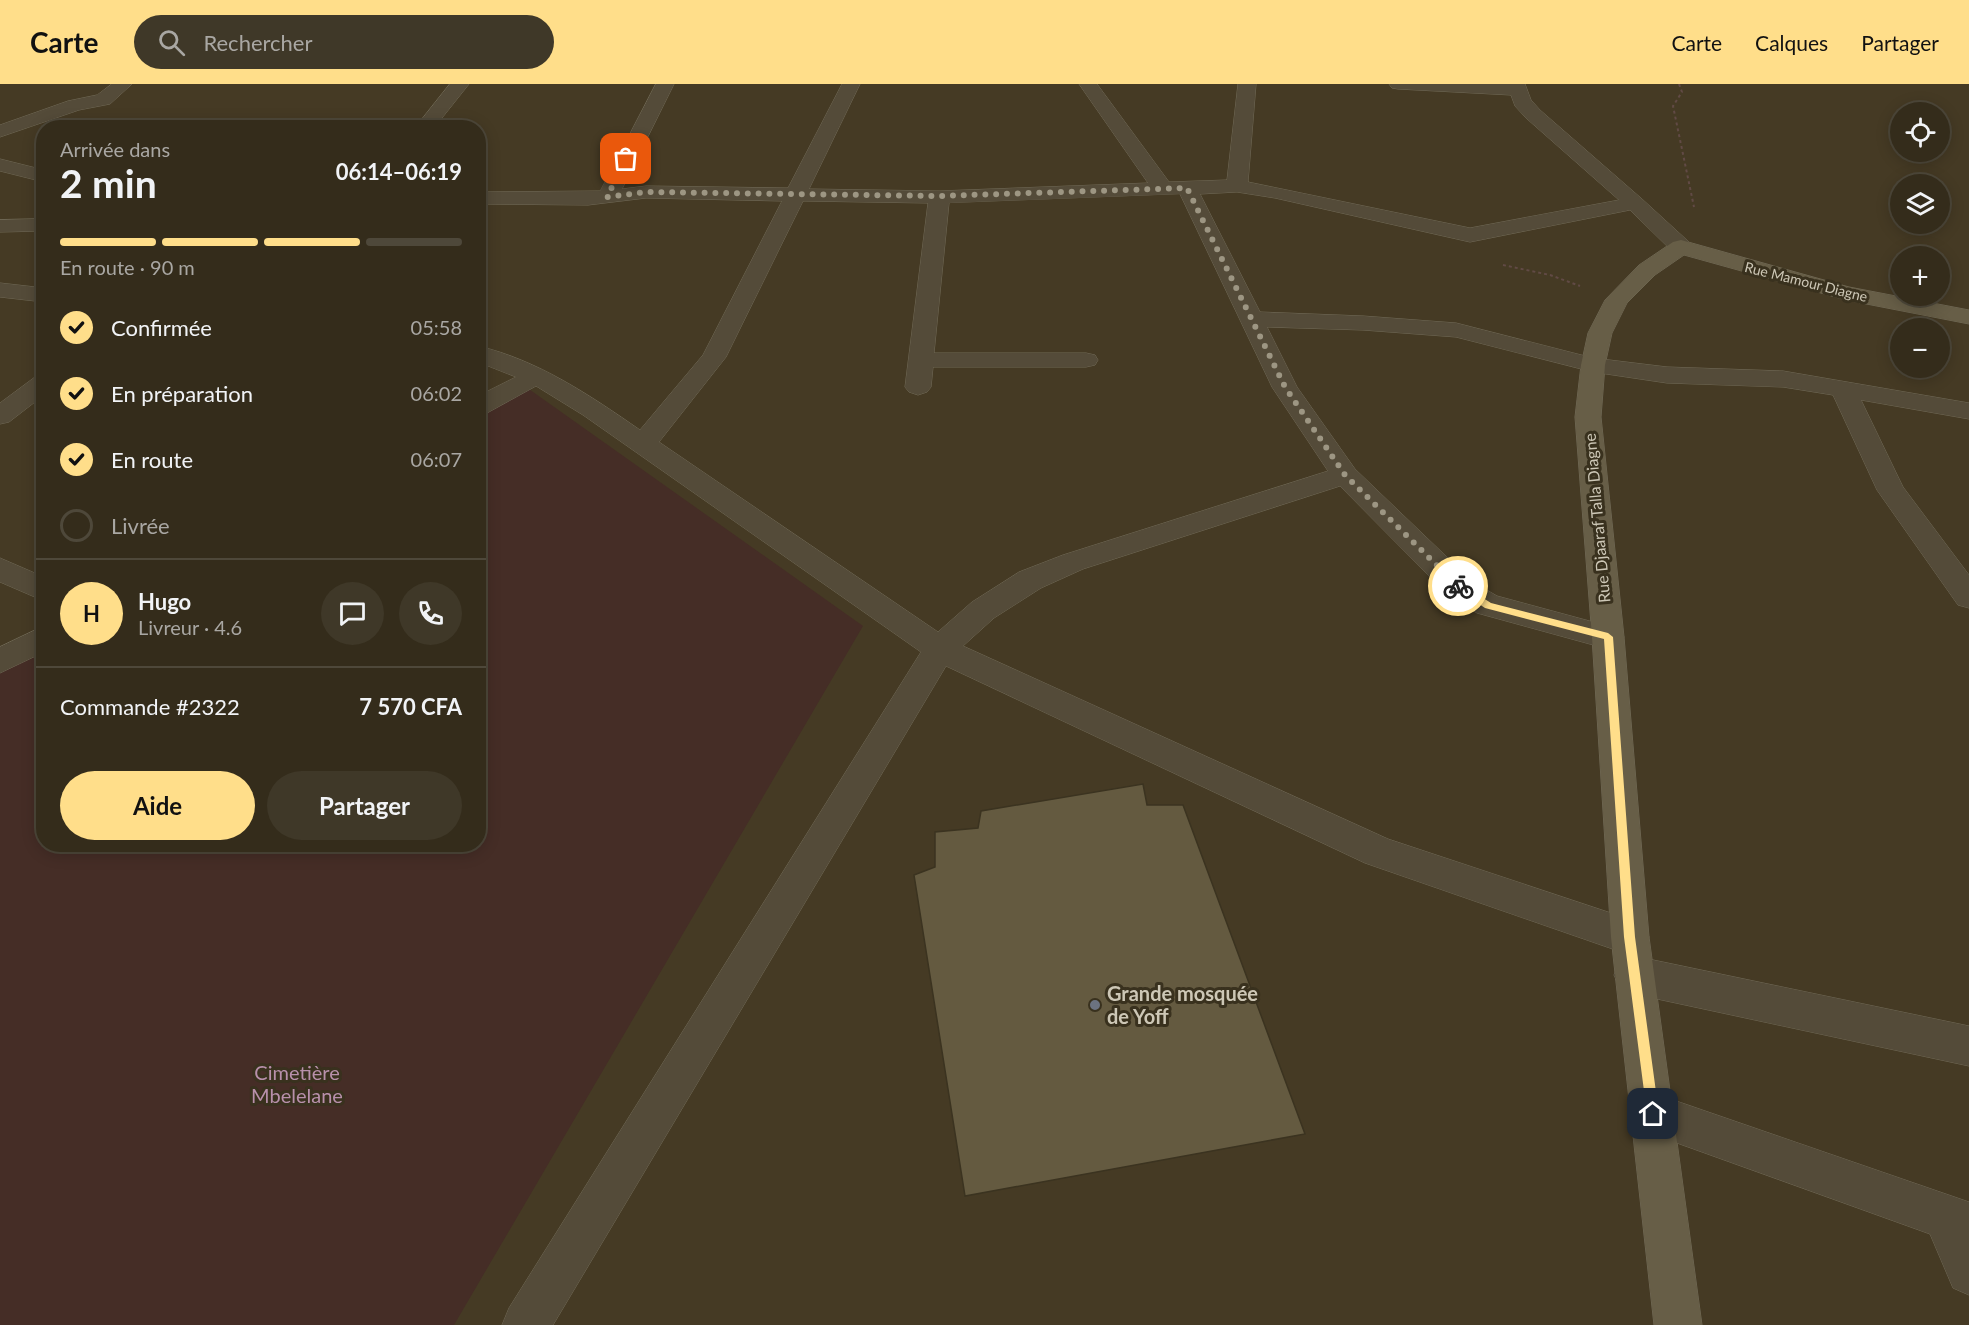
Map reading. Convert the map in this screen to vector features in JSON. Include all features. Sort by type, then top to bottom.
[{"type":"street","points":[[0,131],[75,105],[103,100],[123,84]]},
{"type":"street","points":[[431,120],[460,84]]},
{"type":"street","points":[[607,197],[665,84]]},
{"type":"street","points":[[644,443],[714,357],[851,84]]},
{"type":"street","points":[[1088,84],[1175,188],[1252,319],[1285,387],[1345,475],[1462,590],[1488,605],[1608,637]]},
{"type":"street","points":[[1237,186],[1247,84]]},
{"type":"street","points":[[1398,84],[1516,87],[1522,102],[1533,114],[1635,203],[1681,247]]},
{"type":"street","points":[[0,165],[36,174]]},
{"type":"street","points":[[486,198],[571,200],[646,192],[939,196],[1237,186],[1275,192],[1470,235],[1635,203]]},
{"type":"street","points":[[918,387],[939,196]]},
{"type":"street","points":[[0,226],[36,225]]},
{"type":"street","name":"Rue Djaaraf Talla Diagne","points":[[1678,1325],[1632,956],[1608,637],[1588,417],[1593,365],[1600,333],[1617,300],[1647,270],[1681,247]]},
{"type":"street","name":"Rue Mamour Diagne","points":[[1681,247],[1846,293],[1969,318]]},
{"type":"street","points":[[0,290],[36,294]]},
{"type":"street","points":[[1252,319],[1363,323],[1456,330],[1593,365],[1667,375],[1783,379],[1969,411]]},
{"type":"street","points":[[486,356],[536,376],[644,443],[940,649],[1378,852],[1632,956],[1969,1046]]},
{"type":"street","points":[[921,360],[1086,360]]},
{"type":"street","points":[[486,403],[536,376]]},
{"type":"street","points":[[0,415],[36,388]]},
{"type":"street","points":[[1842,388],[1891,490],[1969,597]]},
{"type":"street","points":[[526,1325],[940,649],[983,610],[1030,580],[1073,562],[1345,475]]},
{"type":"street","points":[[0,569],[36,586]]},
{"type":"street","points":[[0,661],[36,642]]},
{"type":"street","points":[[1653,1114],[1957,1220],[1969,1272]]},
{"type":"path","points":[[1679,84],[1682,92],[1673,106],[1699,231],[1681,247]]},
{"type":"path","points":[[1470,235],[1460,256],[1550,275],[1617,300]]},
{"type":"green space","name":"Cimetière Mbelelane","points":[[526,387],[863,626],[454,1325],[0,1325],[0,662],[36,643],[36,852],[486,852],[486,408]]},
{"type":"building","name":"Grande mosquée de Yoff","points":[[1143,784],[1147,805],[1183,805],[1305,1134],[965,1196],[914,875],[935,867],[935,832],[978,828],[981,811]]},
{"type":"way so far","points":[[626,159],[607,197],[629,192],[939,196],[1187,188],[1285,387],[1345,475],[1458,586]]},
{"type":"place","name":"Grande mosquée de Yoff","points":[[1095,1005]]},
{"type":"route","points":[[1458,586],[1488,605],[1522,616],[1608,637],[1630,937],[1653,1114]]}]
